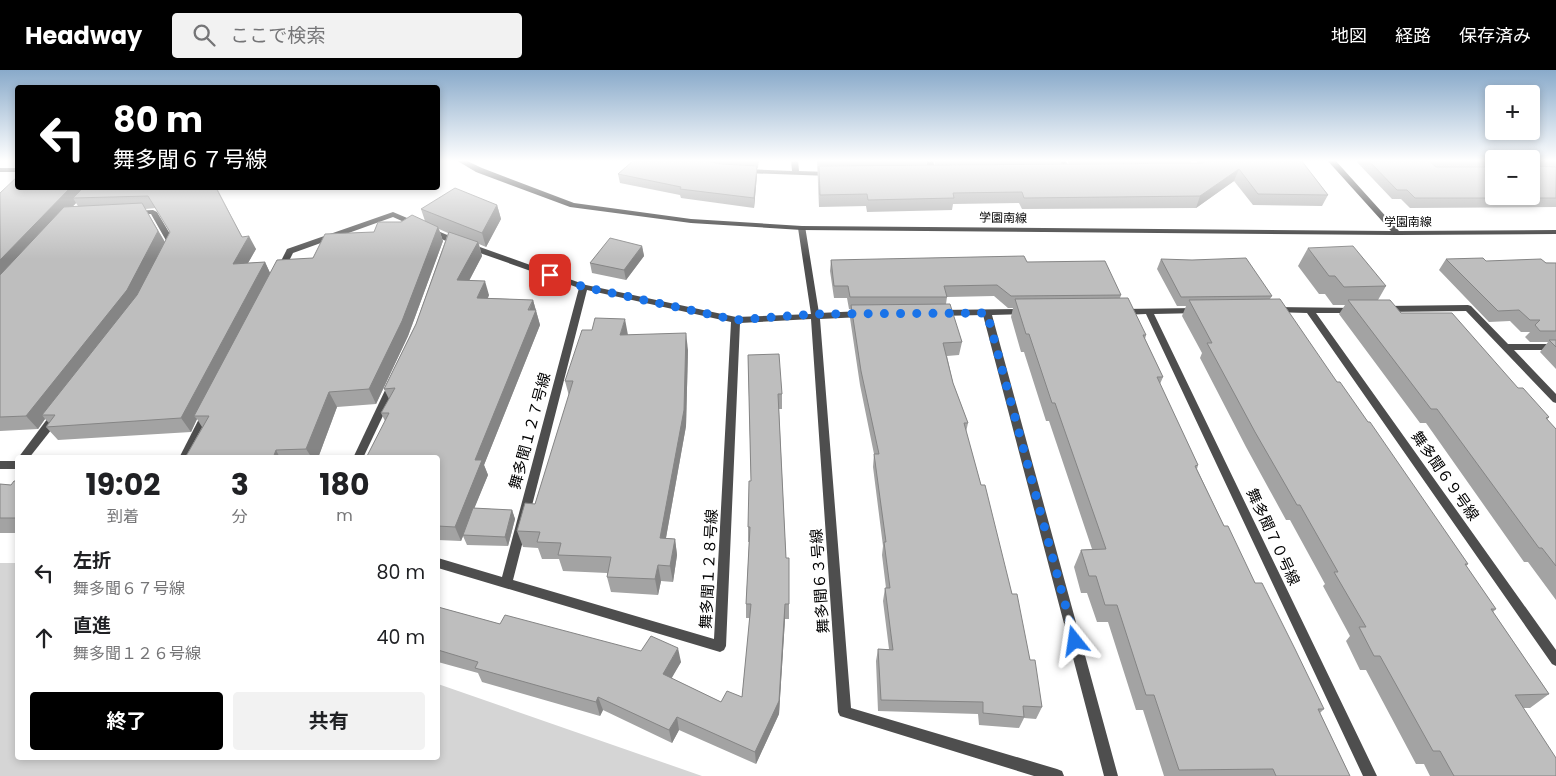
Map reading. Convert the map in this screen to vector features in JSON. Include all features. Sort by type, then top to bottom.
[{"type":"street","name":"学園南線","points":[[541,193],[573,205],[691,221],[802,228],[1397,233],[1556,232]]},
{"type":"street","points":[[1361,193],[1397,233]]},
{"type":"street","points":[[125,213],[153,212],[172,244],[163,262]]},
{"type":"street","points":[[277,277],[290,251],[393,214],[447,243],[584,287],[736,320],[815,314],[872,314]]},
{"type":"street","name":"舞多聞６３号線","points":[[802,228],[815,314],[845,712],[1057,776]]},
{"type":"street","name":"舞多聞１２７号線","points":[[506,583],[584,287]]},
{"type":"street","points":[[1262,310],[1468,308],[1556,400]]},
{"type":"street","name":"舞多聞６９号線","points":[[1310,310],[1556,660]]},
{"type":"street","points":[[1111,312],[1206,311]]},
{"type":"street","points":[[929,313],[1034,312]]},
{"type":"street","name":"舞多聞７０号線","points":[[1149,312],[1370,776]]},
{"type":"street","points":[[987,313],[1111,776]]},
{"type":"street","name":"舞多聞１２８号線","points":[[440,564],[720,646],[736,320]]},
{"type":"street","points":[[1506,347],[1556,347]]},
{"type":"street","points":[[359,455],[399,371]]},
{"type":"street","points":[[186,455],[210,406]]},
{"type":"street","points":[[25,455],[59,412]]},
{"type":"street","points":[[0,465],[15,465]]},
{"type":"shaded area","points":[[0,563],[15,563],[15,760],[440,760],[440,685],[702,776],[0,776]]},
{"type":"building","points":[[0,193],[65,193],[0,260]]},
{"type":"building","points":[[78,193],[219,193],[242,237],[249,236],[233,264],[265,262],[181,418],[46,427],[55,415],[42,415],[137,295],[170,232],[148,196],[73,198]]},
{"type":"building","points":[[447,193],[467,193],[497,205],[482,233],[421,209]]},
{"type":"building","points":[[712,193],[754,193],[754,198]]},
{"type":"building","points":[[820,193],[957,193],[953,193],[954,198],[868,200],[867,194],[820,195]]},
{"type":"building","points":[[1022,193],[1204,193],[1200,196],[1024,198]]},
{"type":"building","points":[[1326,193],[1328,195],[1258,194]]},
{"type":"building","points":[[1410,193],[1485,193],[1485,198],[1415,198]]},
{"type":"building","points":[[1540,193],[1556,193],[1556,198],[1540,198]]},
{"type":"building","points":[[142,203],[158,231],[127,290],[26,416],[0,417],[0,275],[64,207]]},
{"type":"building","points":[[412,215],[438,227],[402,321],[369,389],[329,392],[306,449],[276,450],[274,455],[187,455],[209,416],[194,416],[277,260],[313,258],[325,234],[374,232],[378,222],[401,222]]},
{"type":"building","points":[[449,232],[478,242],[457,280],[485,281],[477,298],[533,300],[528,310],[536,310],[475,460],[482,460],[455,527],[440,526],[440,455],[368,455],[389,413],[381,413],[395,388],[384,389],[416,324]]},
{"type":"building","points":[[610,238],[642,246],[624,270],[590,263]]},
{"type":"building","points":[[1353,246],[1386,286],[1344,287],[1335,276],[1329,276],[1308,248]]},
{"type":"building","points":[[1024,256],[1027,262],[1105,261],[1121,295],[1011,296],[997,285],[944,286],[947,297],[850,297],[848,286],[834,286],[831,260]]},
{"type":"building","points":[[1246,258],[1272,296],[1181,297],[1161,259],[1192,260]]},
{"type":"building","points":[[1483,258],[1486,261],[1541,259],[1546,263],[1556,263],[1556,331],[1540,331],[1535,325],[1540,320],[1530,320],[1519,310],[1498,311],[1446,259]]},
{"type":"building","points":[[1128,298],[1163,377],[1157,377],[1198,465],[1195,466],[1224,526],[1228,526],[1255,583],[1262,583],[1295,649],[1324,709],[1318,709],[1350,776],[1276,776],[1273,769],[1179,770],[1154,695],[1146,695],[1117,605],[1105,605],[1096,576],[1089,576],[1081,550],[1106,549],[1055,403],[1052,403],[1015,299]]},
{"type":"building","points":[[1280,299],[1337,382],[1340,382],[1368,422],[1370,422],[1468,564],[1465,564],[1496,609],[1491,609],[1549,694],[1515,695],[1556,758],[1556,776],[1454,776],[1440,751],[1433,751],[1380,656],[1374,656],[1359,627],[1366,627],[1334,572],[1338,572],[1255,432],[1207,343],[1212,343],[1189,300]]},
{"type":"building","points":[[1348,300],[1390,300],[1401,313],[1452,313],[1518,388],[1523,388],[1549,417],[1546,418],[1556,429],[1556,566],[1542,548],[1539,548],[1437,409],[1431,409]]},
{"type":"building","points":[[950,304],[962,342],[943,343],[953,383],[968,423],[964,423],[981,485],[985,485],[1012,594],[1017,594],[1030,660],[1035,660],[1042,707],[1023,706],[1024,717],[983,713],[983,702],[881,700],[878,649],[893,650],[885,588],[890,588],[874,454],[879,454],[861,371],[851,305]]},
{"type":"building","points":[[595,318],[625,319],[620,335],[686,333],[684,410],[660,538],[675,539],[670,566],[658,565],[655,579],[607,577],[611,557],[558,555],[561,543],[537,542],[540,532],[517,531],[525,503],[535,504],[573,381],[565,381],[582,330],[592,330]]},
{"type":"building","points":[[1549,340],[1556,340],[1556,347]]},
{"type":"building","points":[[779,354],[782,394],[778,394],[786,558],[789,558],[789,604],[785,604],[779,701],[755,752],[677,717],[669,730],[598,697],[596,702],[475,668],[478,662],[440,651],[440,608],[500,624],[505,615],[641,651],[651,636],[678,648],[663,674],[721,702],[727,691],[742,697],[751,604],[746,604],[750,527],[748,527],[749,481],[751,481],[748,355]]},
{"type":"building","points":[[15,481],[15,518],[0,518],[0,484],[11,485]]},
{"type":"building","points":[[473,508],[512,510],[505,537],[463,535]]},
{"type":"route","points":[[550,275],[584,287],[736,320],[815,314],[987,313],[1075,641]]}]
